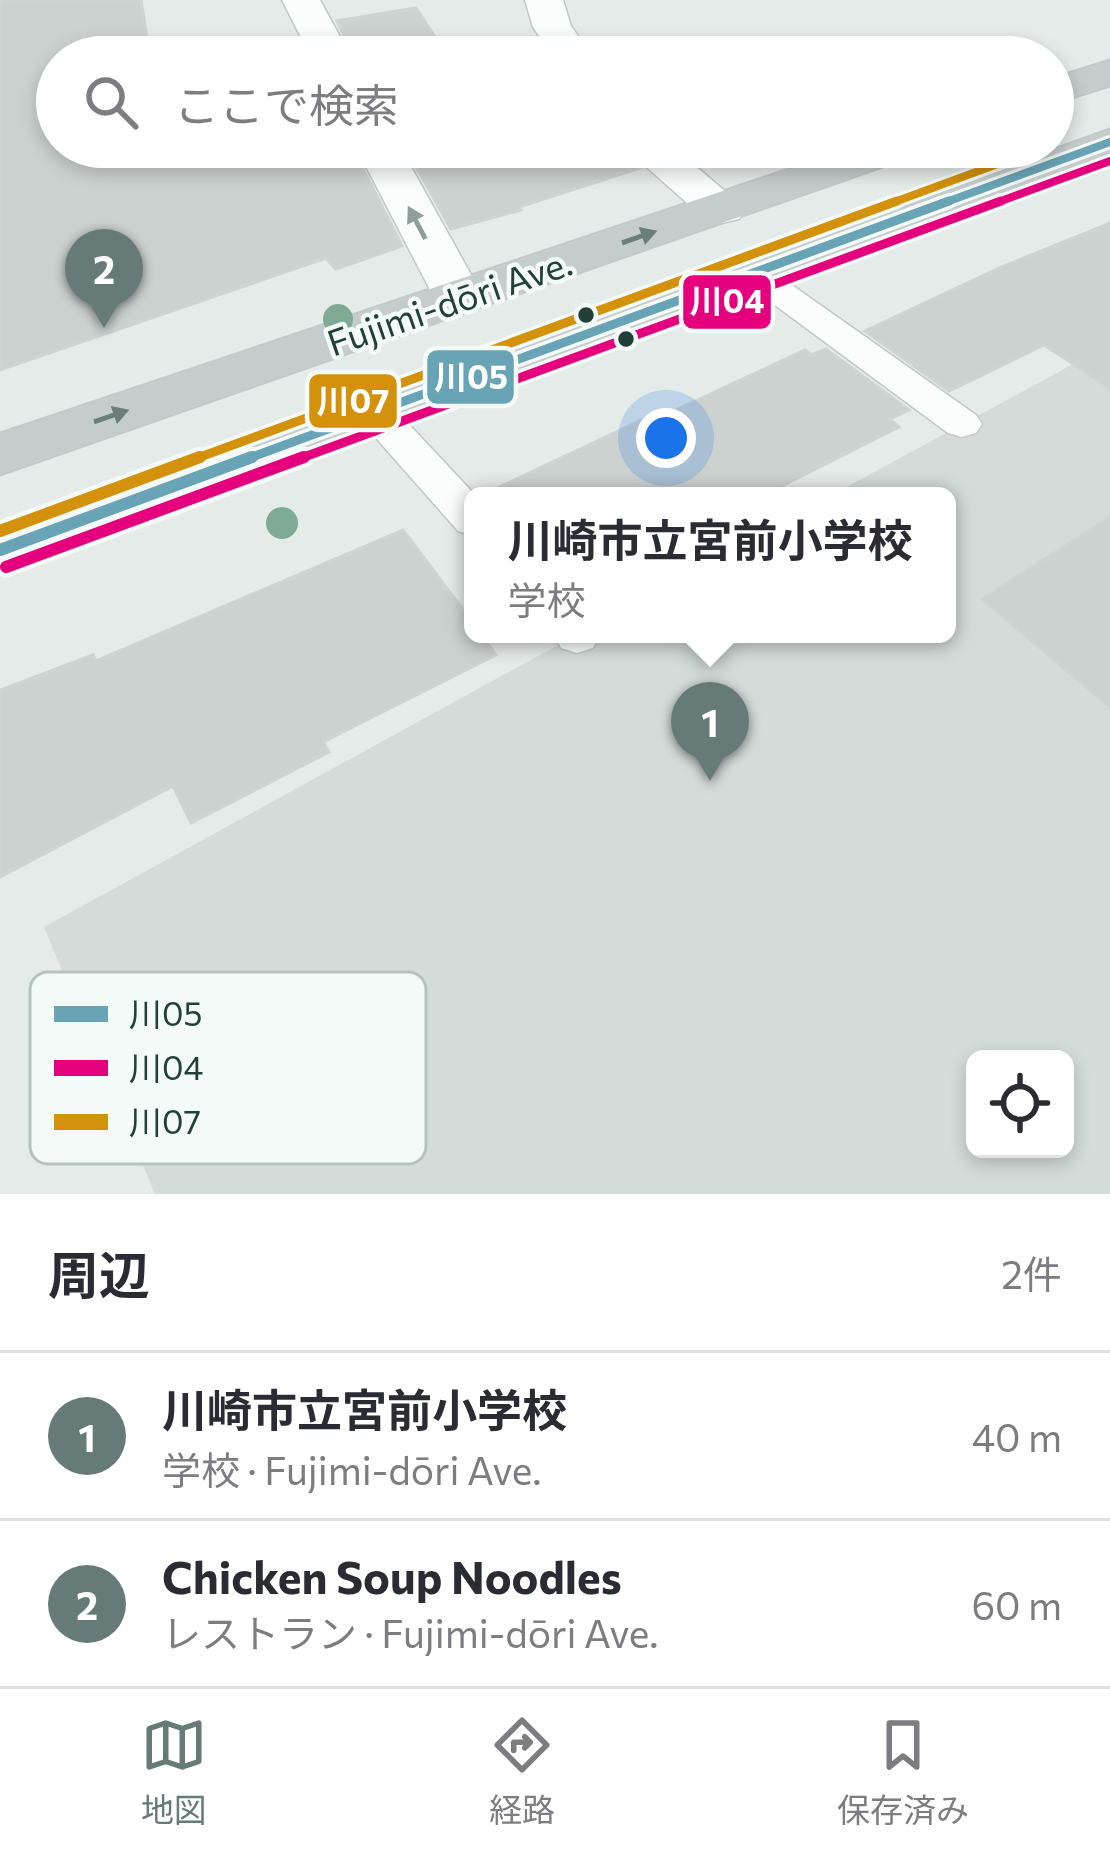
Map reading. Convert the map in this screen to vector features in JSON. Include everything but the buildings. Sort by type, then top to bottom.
[{"type":"highway","points":[[1074,85],[1110,72]]},
{"type":"highway","name":"Fujimi-dōri Ave.","points":[[1074,155],[1110,142]]},
{"type":"highway","name":"Fujimi-dōri Ave.","points":[[0,454],[838,168]]},
{"type":"highway","name":"Fujimi-dōri Ave.","points":[[0,550],[1039,168]]},
{"type":"street","points":[[301,0],[320,36]]},
{"type":"street","points":[[544,0],[558,36]]},
{"type":"street","points":[[389,168],[458,298]]},
{"type":"street","points":[[672,168],[722,209]]},
{"type":"lane","points":[[753,273],[962,424]]},
{"type":"lane","points":[[375,412],[464,510]]},
{"type":"shaded area","points":[[1110,344],[1110,1194],[155,1194],[143,1164],[426,1164],[426,972],[63,972],[44,927],[562,643],[956,643],[956,487],[847,487]]},
{"type":"transit line","name":"川05","points":[[1074,155],[1110,142]]},
{"type":"transit line","name":"川04","points":[[6,567],[1110,161]]},
{"type":"transit line","name":"川07","points":[[0,531],[987,168]]},
{"type":"transit line","name":"川05","points":[[0,550],[1039,168]]},
{"type":"place","name":"Chicken Soup Noodles","points":[[104,328]]},
{"type":"place","name":"川崎市立宮前小学校","points":[[710,781]]}]
